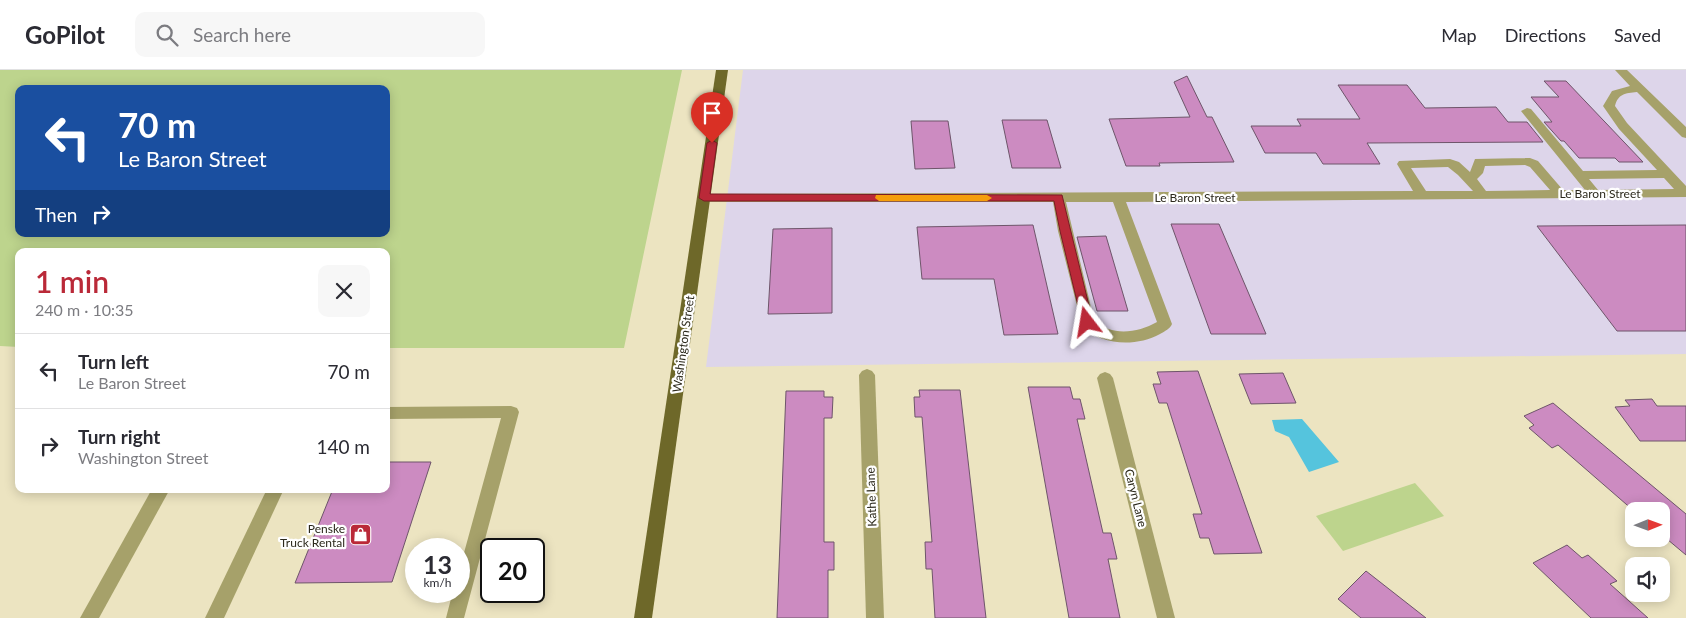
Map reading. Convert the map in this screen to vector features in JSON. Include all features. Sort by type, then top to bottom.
[{"type":"main road","name":"Washington Street","points":[[643,618],[722,70]]},
{"type":"street","points":[[1621,70],[1686,134]]},
{"type":"street","points":[[1639,88],[1617,91],[1611,96],[1609,106],[1623,126],[1686,193]]},
{"type":"street","points":[[1527,111],[1594,193]]},
{"type":"street","points":[[1673,121],[1686,121]]},
{"type":"street","points":[[1470,178],[1478,173],[1479,162],[1526,161],[1534,164],[1560,194]]},
{"type":"street","points":[[1422,195],[1402,164],[1406,162],[1455,164],[1470,178],[1482,194]]},
{"type":"street","points":[[1579,175],[1668,174]]},
{"type":"street","name":"Le Baron Street","points":[[704,198],[1058,198],[1686,193]]},
{"type":"street","points":[[1058,198],[1087,322],[1093,329],[1114,336],[1136,337],[1165,324],[1118,197]]},
{"type":"street","name":"Kathe Lane","points":[[867,375],[875,618]]},
{"type":"street","name":"Caryn Lane","points":[[1106,378],[1166,618]]},
{"type":"street","points":[[390,413],[511,412],[455,618]]},
{"type":"street","points":[[89,618],[159,493]]},
{"type":"street","points":[[214,618],[273,493]]},
{"type":"shaded area","points":[[743,70],[1686,70],[1686,354],[706,367]]},
{"type":"green space","points":[[0,70],[682,70],[624,348],[390,348],[390,248],[15,248],[15,347],[0,346]]},
{"type":"green space","points":[[1415,483],[1444,516],[1343,551],[1316,516]]},
{"type":"water","points":[[1302,419],[1339,462],[1309,472],[1289,437],[1275,431],[1272,420]]},
{"type":"building","points":[[1187,76],[1207,117],[1212,117],[1234,162],[1159,163],[1160,166],[1126,166],[1109,119],[1190,117],[1174,82]]},
{"type":"building","points":[[1544,81],[1566,81],[1643,162],[1619,162],[1615,158],[1579,158],[1544,122],[1552,122],[1531,97],[1559,97]]},
{"type":"building","points":[[1338,85],[1407,85],[1425,108],[1496,107],[1508,122],[1527,122],[1543,142],[1367,143],[1380,164],[1323,164],[1316,153],[1265,153],[1251,126],[1301,126],[1297,119],[1360,119]]},
{"type":"building","points":[[1002,120],[1047,120],[1061,168],[1012,168]]},
{"type":"building","points":[[911,121],[948,121],[955,168],[915,169]]},
{"type":"building","points":[[1171,224],[1219,224],[1266,334],[1211,334]]},
{"type":"building","points":[[1033,225],[1058,334],[1004,335],[994,279],[922,279],[917,227]]},
{"type":"building","points":[[1686,225],[1686,331],[1617,331],[1537,226]]},
{"type":"building","points":[[832,228],[832,313],[768,314],[773,229]]},
{"type":"building","points":[[1106,236],[1128,311],[1097,311],[1077,237]]},
{"type":"building","points":[[1198,371],[1262,553],[1214,554],[1209,538],[1200,538],[1193,514],[1202,514],[1167,403],[1159,403],[1153,384],[1161,384],[1157,372]]},
{"type":"building","points":[[1283,373],[1296,403],[1251,404],[1239,374]]},
{"type":"building","points":[[1028,387],[1070,387],[1073,399],[1080,399],[1085,419],[1077,419],[1103,533],[1111,533],[1117,559],[1108,559],[1120,618],[1069,618]]},
{"type":"building","points":[[919,390],[960,390],[986,618],[935,618],[932,569],[926,569],[925,542],[932,542],[922,417],[915,417],[914,397],[920,397]]},
{"type":"building","points":[[786,391],[824,391],[824,397],[833,397],[832,418],[824,418],[824,542],[834,542],[834,570],[828,570],[828,618],[777,618]]},
{"type":"building","points":[[1652,399],[1657,406],[1686,406],[1686,441],[1640,441],[1615,407],[1630,406],[1625,400]]},
{"type":"building","points":[[1553,403],[1686,514],[1686,555],[1670,542],[1670,502],[1625,503],[1558,445],[1552,448],[1529,428],[1534,425],[1524,416]]},
{"type":"building","name":"Penske Truck Rental","points":[[390,462],[431,462],[405,538],[392,582],[295,583],[331,493],[390,493]]},
{"type":"building","points":[[1567,545],[1582,558],[1588,555],[1617,581],[1610,584],[1625,597],[1625,602],[1630,602],[1648,618],[1591,618],[1533,563]]},
{"type":"building","points":[[1366,571],[1426,618],[1361,618],[1338,599]]},
{"type":"slow traffic","points":[[879,198],[987,198]]},
{"type":"place","name":"Penske Truck Rental","points":[[361,535]]},
{"type":"route","points":[[712,143],[704,198],[1058,198],[1087,322]]}]
